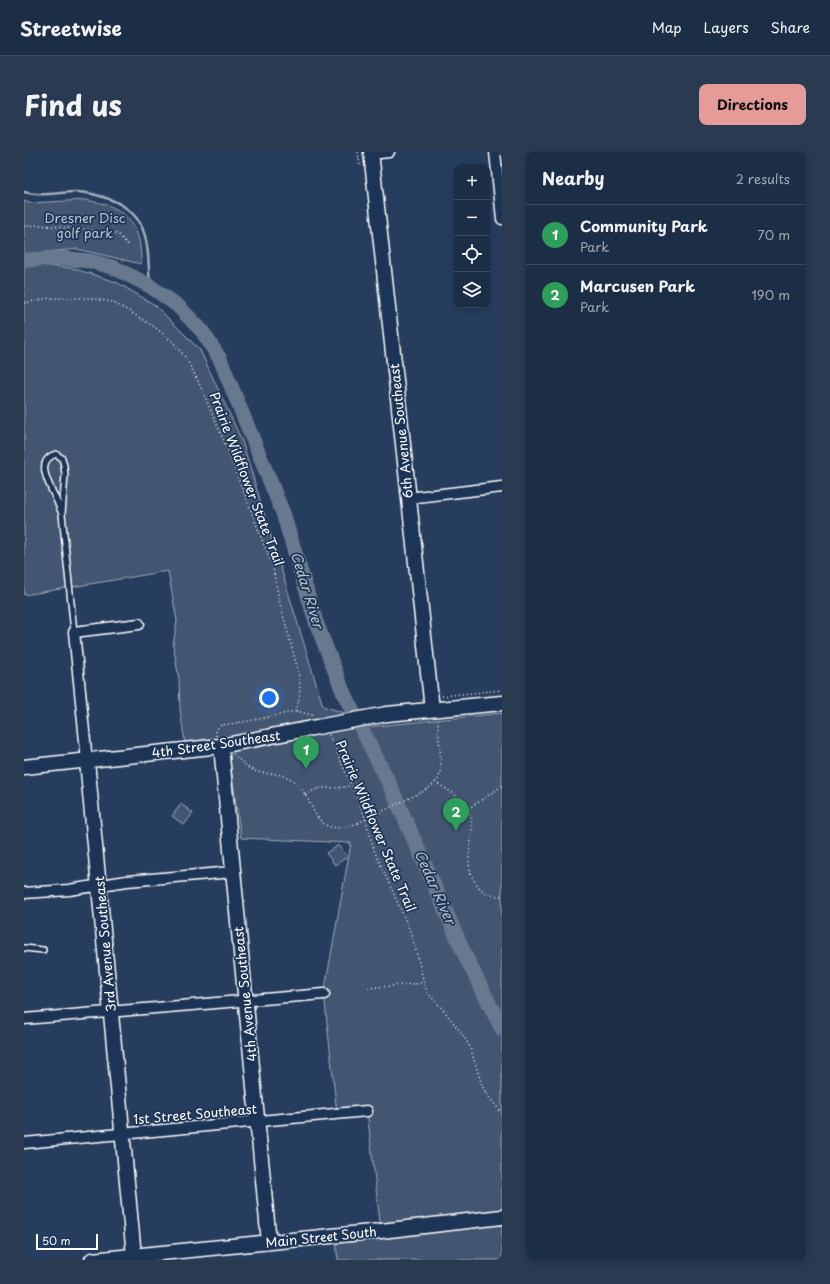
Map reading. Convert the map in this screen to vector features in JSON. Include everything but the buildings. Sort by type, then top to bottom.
[{"type":"street","points":[[367,153],[389,152]]},
{"type":"street","points":[[495,152],[502,218]]},
{"type":"street","name":"6th Avenue Southeast","points":[[367,153],[408,498],[438,705]]},
{"type":"street","points":[[408,498],[502,487]]},
{"type":"street","points":[[74,632],[139,624]]},
{"type":"street","name":"3rd Avenue Southeast","points":[[74,632],[135,1258]]},
{"type":"street","name":"4th Street Southeast","points":[[24,767],[221,746],[313,722],[387,714],[438,705],[502,702]]},
{"type":"street","name":"4th Avenue Southeast","points":[[221,746],[269,1242]]},
{"type":"street","points":[[24,893],[69,890],[127,881],[233,872]]},
{"type":"street","points":[[24,1019],[324,994]]},
{"type":"street","name":"1st Street Southeast","points":[[24,1143],[367,1111]]},
{"type":"street","name":"Main Street South","points":[[92,1260],[135,1258],[502,1217]]},
{"type":"lane","points":[[62,514],[45,473],[45,462],[49,456],[56,454],[62,458],[65,470],[62,514],[74,632]]},
{"type":"lane","points":[[24,948],[43,950]]},
{"type":"path","points":[[360,166],[367,153]]},
{"type":"path","points":[[24,226],[40,225],[110,232],[118,234],[128,244]]},
{"type":"path","name":"Prairie Wildflower State Trail","points":[[24,303],[50,298],[89,298],[112,302],[156,328],[173,342],[186,358],[198,381],[224,441],[273,568],[279,600],[298,670],[300,686],[296,710]]},
{"type":"path","points":[[313,722],[296,710],[259,720],[220,725],[217,727],[216,737],[221,746],[238,758],[247,767],[256,771],[289,778],[305,795],[317,818],[321,822],[343,828],[358,823],[422,792],[435,782],[441,769],[438,705],[502,690]]},
{"type":"path","name":"Prairie Wildflower State Trail","points":[[328,733],[364,814],[374,850],[409,928],[427,992],[464,1035],[470,1047],[483,1088],[502,1113]]},
{"type":"path","points":[[435,782],[452,793],[465,804],[468,809],[472,823],[468,864],[472,878],[485,892],[492,895],[502,896]]},
{"type":"path","points":[[305,795],[315,789],[338,788],[351,785]]},
{"type":"path","points":[[468,809],[502,786]]},
{"type":"path","points":[[368,988],[424,984]]},
{"type":"green space","name":"Dresner Disc golf park","points":[[86,200],[113,207],[129,220],[134,226],[139,240],[141,264],[77,249],[24,254],[24,201],[29,203]]},
{"type":"green space","points":[[39,265],[72,268],[116,282],[155,305],[200,350],[242,441],[323,706],[354,716],[357,728],[502,713],[502,1260],[338,1260],[335,1235],[381,1231],[367,1111],[337,1114],[324,994],[351,843],[241,838],[229,754],[209,739],[185,743],[180,710],[179,679],[173,645],[177,621],[168,571],[24,595],[24,267]]},
{"type":"green space","points":[[181,804],[193,813],[184,825],[172,816]]},
{"type":"green space","points":[[339,845],[347,857],[335,865],[326,853]]},
{"type":"waterway","points":[[24,192],[44,194],[76,192],[93,194],[109,199],[123,206],[133,214],[140,224],[144,234],[147,246],[150,286]]},
{"type":"waterway","name":"Cedar River","points":[[24,260],[59,258],[90,261],[115,268],[150,286],[178,306],[202,331],[220,359],[283,513],[316,622],[344,694],[389,783],[465,955],[502,1029]]},
{"type":"place","name":"Community Park","points":[[306,769]]},
{"type":"place","name":"Marcusen Park","points":[[456,831]]}]
